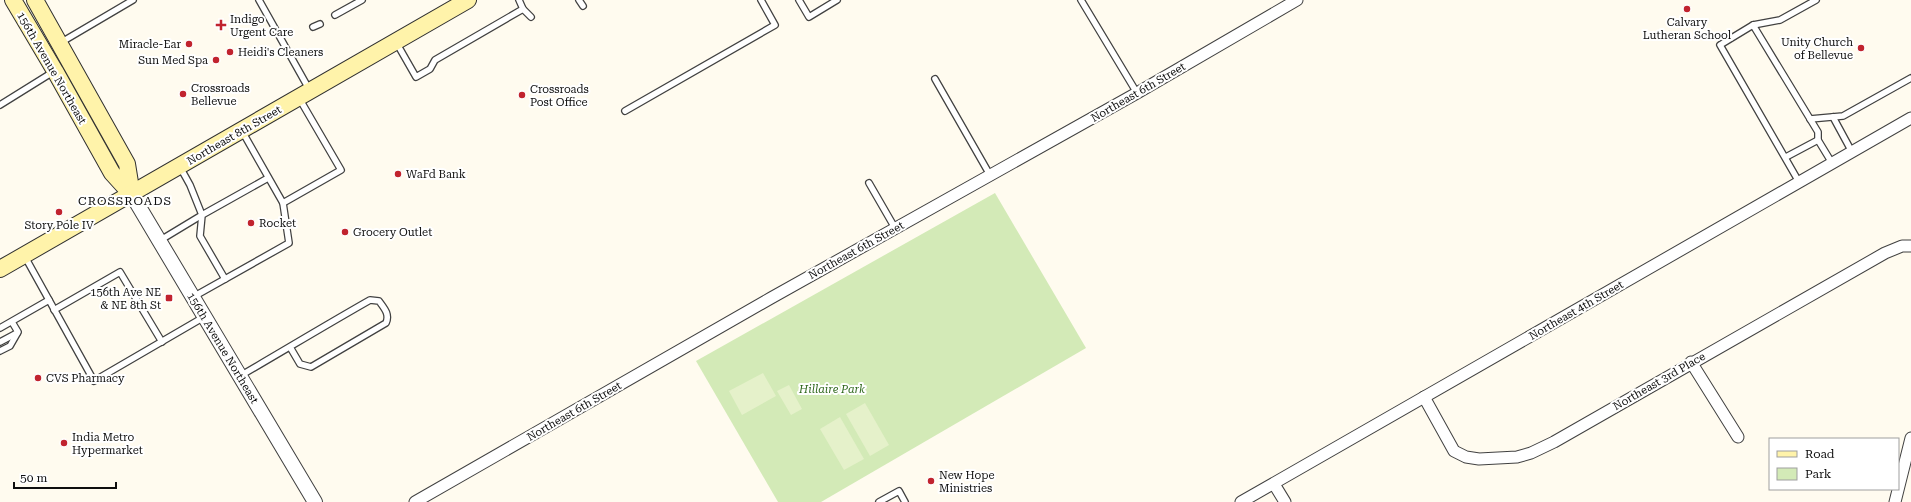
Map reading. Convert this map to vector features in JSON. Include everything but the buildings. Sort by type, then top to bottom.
[{"type":"main road","name":"156th Avenue Northeast","points":[[12,0],[55,70],[112,173],[132,195]]},
{"type":"main road","name":"156th Avenue Northeast","points":[[35,0],[128,164],[132,195]]},
{"type":"main road","name":"Northeast 8th Street","points":[[0,269],[132,195],[468,0]]},
{"type":"street","name":"Northeast 6th Street","points":[[415,502],[895,228],[1137,93],[1297,0]]},
{"type":"street","name":"Northeast 4th Street","points":[[1241,502],[1911,118]]},
{"type":"street","name":"156th Avenue Northeast","points":[[132,195],[315,502]]},
{"type":"street","name":"Northeast 3rd Place","points":[[1424,397],[1454,451],[1466,457],[1479,459],[1517,457],[1531,453],[1554,442],[1691,362],[1885,253],[1902,246],[1911,246]]},
{"type":"street","points":[[1691,362],[1738,437]]},
{"type":"street","points":[[1899,486],[1911,438]]},
{"type":"street","points":[[1274,484],[1285,502]]},
{"type":"street","points":[[1895,502],[1898,490]]},
{"type":"lane","points":[[60,43],[133,0]]},
{"type":"lane","points":[[259,0],[341,170],[283,203]]},
{"type":"lane","points":[[335,15],[362,0]]},
{"type":"lane","points":[[519,0],[523,9],[531,17]]},
{"type":"lane","points":[[579,0],[583,6]]},
{"type":"lane","points":[[625,111],[776,25],[761,0]]},
{"type":"lane","points":[[799,0],[809,17],[837,0]]},
{"type":"lane","points":[[1082,0],[1137,93]]},
{"type":"lane","points":[[1799,182],[1720,44],[1753,25],[1780,20],[1816,0]]},
{"type":"lane","points":[[396,42],[416,77],[430,69],[435,60],[523,9]]},
{"type":"lane","points":[[313,27],[320,24]]},
{"type":"lane","points":[[1753,25],[1818,132],[1818,140],[1832,163]]},
{"type":"lane","points":[[0,105],[55,70]]},
{"type":"lane","points":[[1810,119],[1843,116],[1911,78]]},
{"type":"lane","points":[[935,79],[990,175]]},
{"type":"lane","points":[[1833,117],[1852,152]]},
{"type":"lane","points":[[193,297],[289,243],[283,203],[242,131]]},
{"type":"lane","points":[[1786,158],[1818,140]]},
{"type":"lane","points":[[180,167],[190,185],[202,215],[200,236],[225,279]]},
{"type":"lane","points":[[159,241],[268,178]]},
{"type":"lane","points":[[869,183],[895,228]]},
{"type":"lane","points":[[24,255],[94,381],[204,317]]},
{"type":"lane","points":[[54,310],[120,272],[162,342]]},
{"type":"lane","points":[[0,328],[49,300]]},
{"type":"lane","points":[[239,376],[370,300],[379,301],[387,313],[388,318],[386,323],[311,366],[300,364],[290,347]]},
{"type":"lane","points":[[12,322],[18,332]]},
{"type":"lane","points":[[0,342],[18,332]]},
{"type":"lane","points":[[0,351],[10,346],[18,332]]},
{"type":"lane","points":[[880,502],[899,491],[905,502]]},
{"type":"green space","name":"Hillaire Park","points":[[995,193],[1086,348],[821,502],[778,502],[696,361]]},
{"type":"green space","points":[[763,373],[776,396],[742,415],[729,391]]},
{"type":"green space","points":[[789,385],[802,409],[791,415],[777,391]]},
{"type":"green space","points":[[865,403],[889,445],[870,456],[846,414]]},
{"type":"green space","points":[[840,417],[864,459],[844,470],[820,429]]},
{"type":"place","name":"Calvary Lutheran School","points":[[1687,9]]},
{"type":"place","name":"Indigo Urgent Care","points":[[221,25]]},
{"type":"place","name":"Miracle-Ear","points":[[189,44]]},
{"type":"place","name":"Unity Church of Bellevue","points":[[1861,48]]},
{"type":"place","name":"Heidi's Cleaners","points":[[230,52]]},
{"type":"place","name":"Sun Med Spa","points":[[216,60]]},
{"type":"place","name":"Crossroads Bellevue","points":[[183,94]]},
{"type":"place","name":"Crossroads Post Office","points":[[522,95]]},
{"type":"place","name":"WaFd Bank","points":[[398,174]]},
{"type":"place","name":"Story Pole IV","points":[[59,212]]},
{"type":"place","name":"Rocket","points":[[251,223]]},
{"type":"place","name":"Grocery Outlet","points":[[345,232]]},
{"type":"place","name":"156th Ave NE & NE 8th St","points":[[169,298]]},
{"type":"place","name":"CVS Pharmacy","points":[[38,378]]},
{"type":"place","name":"India Metro Hypermarket","points":[[64,443]]},
{"type":"place","name":"New Hope Ministries","points":[[931,481]]},
{"type":"district","name":"CROSSROADS","points":[[125,201]]}]
